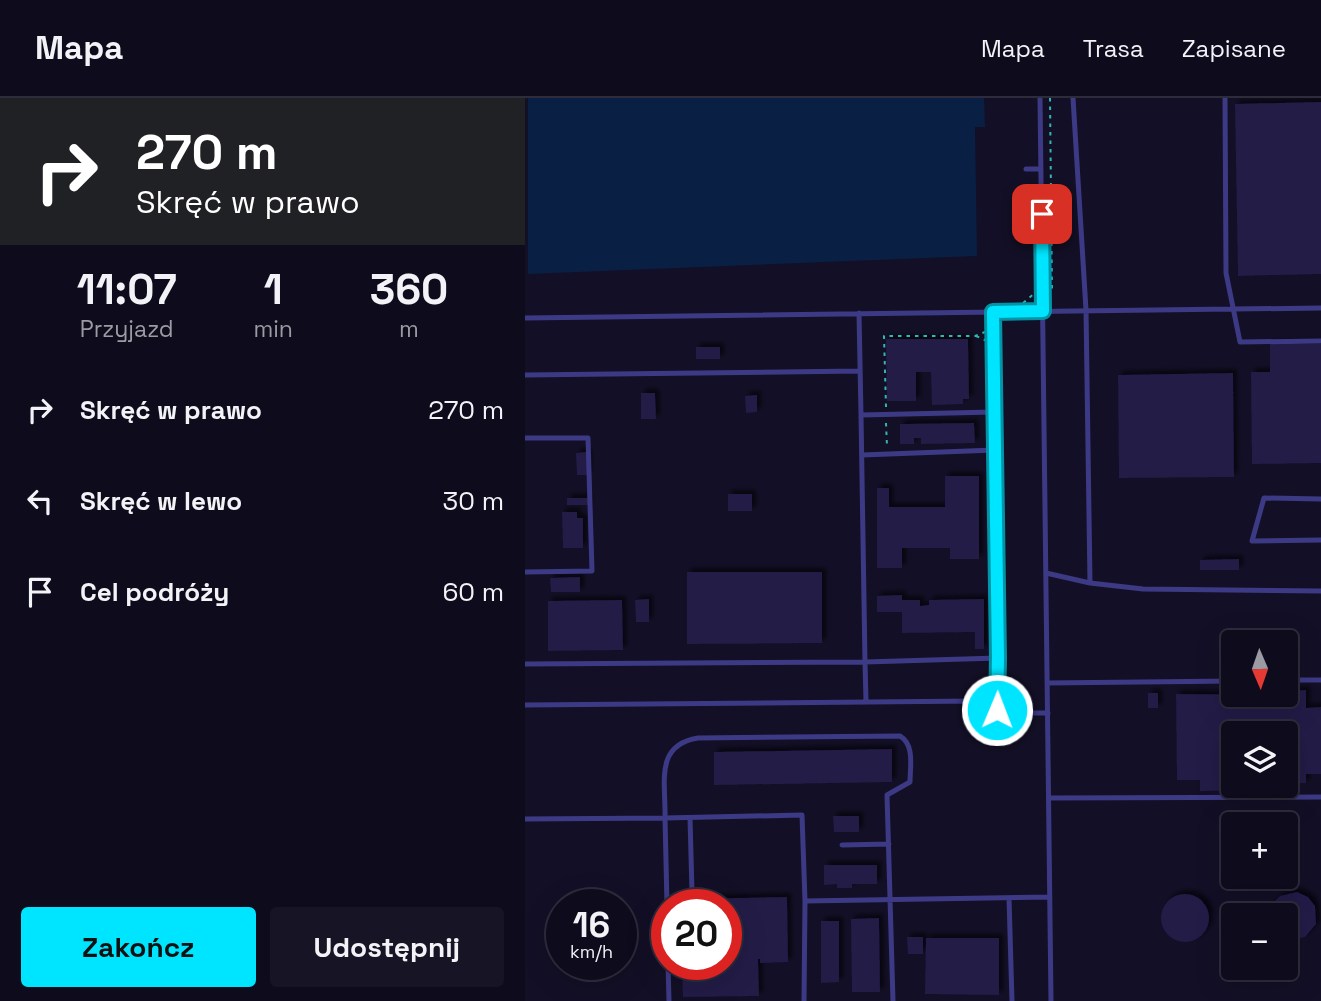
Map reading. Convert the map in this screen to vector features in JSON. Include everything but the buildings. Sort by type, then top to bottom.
[{"type":"lane","points":[[1041,98],[1051,1001]]},
{"type":"lane","points":[[1073,98],[1086,310],[1090,583]]},
{"type":"lane","points":[[1225,98],[1226,273],[1240,342],[1321,341]]},
{"type":"lane","points":[[1026,169],[1041,169]]},
{"type":"lane","points":[[1028,240],[1042,240]]},
{"type":"lane","points":[[525,318],[1321,308]]},
{"type":"lane","points":[[993,312],[997,710]]},
{"type":"lane","points":[[859,313],[866,702]]},
{"type":"lane","points":[[525,375],[860,371]]},
{"type":"lane","points":[[861,415],[994,412]]},
{"type":"lane","points":[[525,438],[588,438],[592,571],[525,572]]},
{"type":"lane","points":[[862,454],[995,450]]},
{"type":"lane","points":[[1321,499],[1264,498],[1252,541],[1321,540]]},
{"type":"lane","points":[[1046,573],[1090,583],[1143,589],[1321,591]]},
{"type":"lane","points":[[525,664],[865,662],[998,658]]},
{"type":"lane","points":[[1299,680],[1321,680]]},
{"type":"lane","points":[[1048,683],[1221,681]]},
{"type":"lane","points":[[525,705],[976,701],[1005,713],[1048,713]]},
{"type":"lane","points":[[667,889],[666,761],[678,744],[688,740],[899,736],[907,741],[910,749],[910,782],[887,796],[893,1001]]},
{"type":"lane","points":[[1049,798],[1321,797]]},
{"type":"lane","points":[[525,819],[802,815],[804,1001]]},
{"type":"lane","points":[[690,818],[692,889]]},
{"type":"lane","points":[[842,845],[889,844]]},
{"type":"lane","points":[[805,901],[1050,897]]},
{"type":"lane","points":[[1009,898],[1011,1001]]},
{"type":"lane","points":[[668,980],[669,1001]]},
{"type":"path","points":[[1022,311],[1028,298],[1052,291],[1050,98]]},
{"type":"path","points":[[887,454],[884,337],[975,336],[993,328]]},
{"type":"path","points":[[975,336],[993,344]]},
{"type":"water","points":[[528,98],[984,98],[985,127],[975,127],[977,256],[528,274]]},
{"type":"route","points":[[997,710],[993,312],[1043,311],[1042,214]]}]
